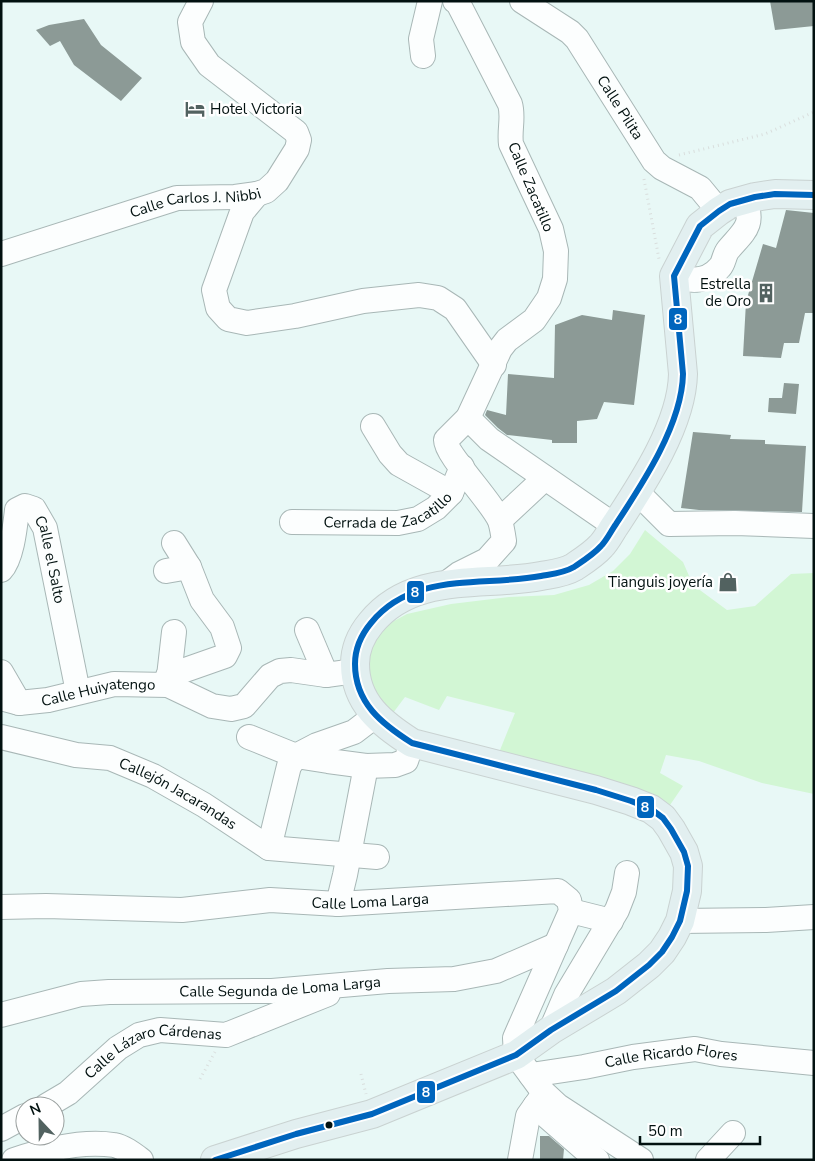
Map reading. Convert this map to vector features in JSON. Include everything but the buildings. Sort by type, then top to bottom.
[{"type":"main road","points":[[215,1160],[296,1134],[372,1114],[531,1082],[551,1030],[616,991],[650,965],[662,952],[680,921],[687,891],[688,866],[684,852],[671,828],[663,818],[651,809],[596,790],[409,752],[391,730],[375,716],[360,690],[355,671],[358,643],[364,632],[386,607],[418,591],[447,583],[524,579],[563,571],[578,564],[602,546],[638,493],[663,444],[679,404],[683,390],[683,374],[674,276],[700,226],[719,210],[744,200],[774,194],[814,195]]},
{"type":"street","name":"Calle Carlos J. Nibbi","points":[[1,254],[176,198],[245,201],[266,191],[277,182],[297,149],[299,140],[296,132],[209,66],[193,42],[190,22],[200,1]]},
{"type":"street","points":[[423,56],[421,40],[430,1]]},
{"type":"street","name":"Calle Zacatillo","points":[[455,1],[458,3],[510,104],[512,117],[511,144],[551,229],[556,251],[555,280],[549,298],[534,320],[507,340],[500,349],[468,418],[446,440],[447,449],[500,520]]},
{"type":"street","name":"Calle Pilita","points":[[522,1],[570,32],[576,39],[654,161],[662,168],[700,188],[719,210]]},
{"type":"street","points":[[674,276],[695,281],[708,277],[720,267],[727,251],[746,229],[750,217],[744,200]]},
{"type":"street","points":[[245,201],[214,290],[218,308],[228,319],[247,323],[294,316],[363,301],[419,295],[438,298],[455,309],[494,364]]},
{"type":"street","points":[[468,418],[489,439],[528,464],[545,478],[615,526]]},
{"type":"street","points":[[373,426],[398,464],[452,493]]},
{"type":"street","name":"Cerrada de Zacatillo","points":[[292,522],[398,524],[418,519],[436,508],[452,493],[462,467]]},
{"type":"street","points":[[447,583],[459,574],[486,560],[504,541],[500,520],[545,478]]},
{"type":"street","points":[[638,493],[669,524],[736,522],[814,526]]},
{"type":"street","name":"Calle el Salto","points":[[1,570],[5,566],[15,528],[16,510],[25,506],[34,510],[45,528],[78,692]]},
{"type":"street","points":[[168,680],[225,656],[229,648],[222,627],[202,600],[189,567],[174,544]]},
{"type":"street","points":[[166,571],[189,567]]},
{"type":"street","points":[[307,630],[326,675]]},
{"type":"street","points":[[168,680],[174,640]]},
{"type":"street","name":"Calle Huiyatengo","points":[[10,701],[48,700],[114,684],[168,680],[212,706],[231,710],[244,706],[270,676],[280,671],[291,670],[326,675],[355,671]]},
{"type":"street","points":[[1,672],[10,701]]},
{"type":"street","points":[[270,848],[289,766],[296,756],[354,732],[375,716]]},
{"type":"street","name":"Callejón Jacarandas","points":[[1,737],[76,755],[110,758],[153,776],[204,805],[270,848],[377,857]]},
{"type":"street","points":[[249,737],[296,756],[366,766],[395,765],[409,752]]},
{"type":"street","points":[[338,904],[366,766]]},
{"type":"street","points":[[551,1030],[566,995],[618,910],[624,892],[627,873]]},
{"type":"street","name":"Calle Loma Larga","points":[[1,908],[46,906],[182,910],[270,900],[338,904],[558,891],[569,900],[571,911]]},
{"type":"street","points":[[597,1160],[531,1082],[514,1038],[571,911],[611,921]]},
{"type":"street","points":[[680,921],[766,920],[814,917]]},
{"type":"street","name":"Calle Segunda de Loma Larga","points":[[1,1014],[80,994],[109,992],[272,991],[388,980],[454,979],[496,971],[556,946]]},
{"type":"street","name":"Calle Lázaro Cárdenas","points":[[62,1096],[118,1048],[139,1035],[160,1030],[226,1035],[354,984]]},
{"type":"street","name":"Calle Ricardo Flores","points":[[531,1082],[584,1067],[694,1049],[721,1054],[814,1063]]},
{"type":"street","points":[[520,1160],[528,1116],[531,1082]]},
{"type":"street","points":[[531,1082],[558,1106],[641,1160]]},
{"type":"street","points":[[1,1129],[15,1121]]},
{"type":"street","points":[[14,1160],[37,1152],[81,1144],[114,1145],[127,1150],[141,1160]]},
{"type":"path","points":[[674,276],[662,271],[642,164],[765,134],[814,112]]},
{"type":"path","points":[[200,1079],[226,1035]]},
{"type":"green space","points":[[645,530],[683,562],[693,585],[727,610],[755,606],[791,574],[814,573],[814,794],[762,783],[699,761],[666,755],[660,773],[683,786],[670,805],[498,755],[515,713],[447,696],[439,710],[405,697],[393,713],[378,702],[368,680],[366,656],[379,629],[407,614],[451,604],[509,597],[554,595],[589,585],[613,571],[630,554]]},
{"type":"transit line","name":"8","points":[[215,1160],[296,1134],[372,1114],[516,1055],[551,1030],[616,991],[649,965],[662,952],[672,937],[680,921],[687,891],[688,866],[684,852],[663,818],[651,809],[596,790],[412,743],[381,720],[365,701],[356,678],[357,647],[364,632],[371,623],[388,607],[407,595],[428,588],[450,584],[519,579],[558,573],[574,567],[598,549],[649,472],[676,413],[683,374],[674,276],[700,226],[730,204],[755,197],[775,194],[814,195]]},
{"type":"place","name":"Hotel Victoria","points":[[195,109]]},
{"type":"place","name":"Estrella de Oro","points":[[766,293]]},
{"type":"place","name":"Tianguis joyería","points":[[728,582]]}]
